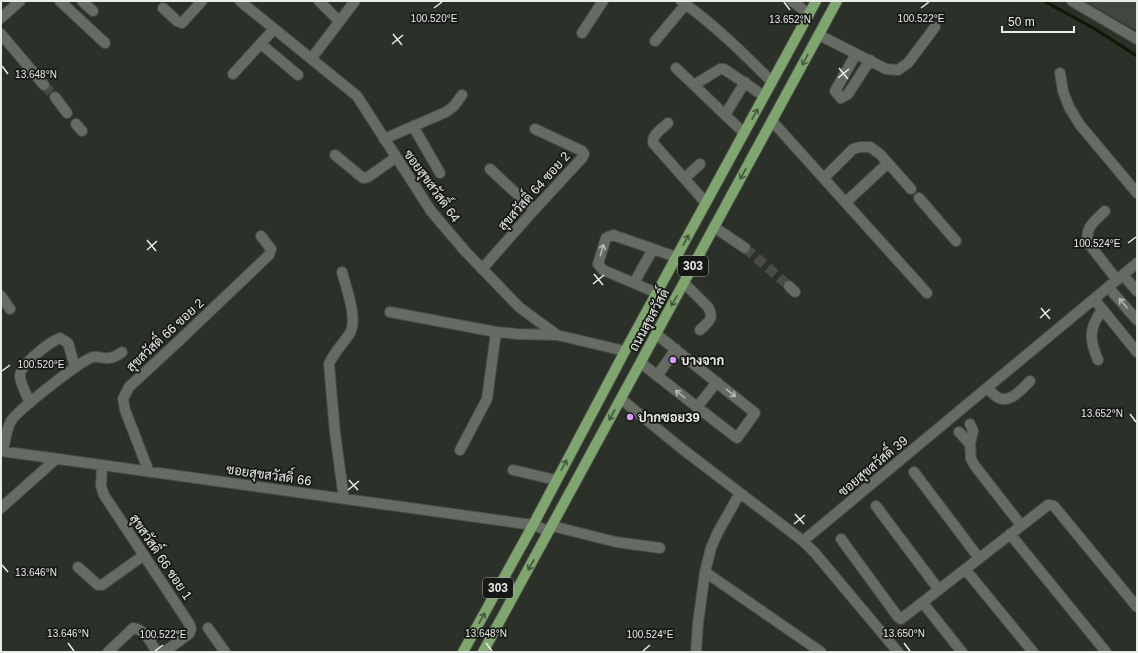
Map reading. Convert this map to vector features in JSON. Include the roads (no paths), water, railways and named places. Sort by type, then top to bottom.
[{"type":"main road","name":"ถนนสุขสวัสดิ์","points":[[463,652],[816,1]]},
{"type":"main road","name":"ถนนสุขสวัสดิ์","points":[[483,652],[837,1]]},
{"type":"street","points":[[1,18],[20,1]]},
{"type":"street","points":[[60,1],[105,43]]},
{"type":"street","points":[[82,1],[93,11]]},
{"type":"street","points":[[163,8],[182,23],[202,1]]},
{"type":"street","name":"ซอยสุขสวัสดิ์ 64","points":[[240,1],[356,96],[395,158],[431,211],[465,251],[519,307],[557,335],[625,351]]},
{"type":"street","points":[[319,1],[339,21]]},
{"type":"street","points":[[311,59],[355,1]]},
{"type":"street","points":[[582,33],[603,1]]},
{"type":"street","points":[[792,1],[809,14]]},
{"type":"street","points":[[1072,1],[1137,39]]},
{"type":"street","points":[[655,41],[684,3],[703,16],[724,34],[772,82]]},
{"type":"street","points":[[819,35],[886,69],[898,70],[908,63],[935,27]]},
{"type":"street","points":[[233,74],[274,29]]},
{"type":"street","points":[[1,34],[44,85]]},
{"type":"street","points":[[261,44],[298,75]]},
{"type":"street","points":[[856,54],[835,91],[841,98],[848,94],[870,60]]},
{"type":"street","points":[[676,68],[744,134]]},
{"type":"street","points":[[694,85],[720,69],[724,69],[764,96]]},
{"type":"street","points":[[1060,73],[1063,91],[1069,106],[1080,125],[1137,193]]},
{"type":"street","points":[[844,74],[856,81]]},
{"type":"street","points":[[725,115],[744,82]]},
{"type":"street","points":[[384,140],[446,112],[454,106],[462,95]]},
{"type":"street","points":[[55,97],[67,113]]},
{"type":"street","points":[[772,121],[928,293]]},
{"type":"street","points":[[668,124],[654,135],[652,139],[653,142],[706,203]]},
{"type":"street","points":[[413,126],[440,172]]},
{"type":"street","name":"สุขสวัสดิ์ 64 ซอย 2","points":[[482,269],[584,154],[582,151],[535,129]]},
{"type":"street","points":[[824,178],[853,149],[870,147],[880,154],[910,188]]},
{"type":"street","points":[[334,155],[363,178],[368,177],[395,158]]},
{"type":"street","points":[[846,202],[888,163]]},
{"type":"street","points":[[685,178],[700,164]]},
{"type":"street","points":[[490,169],[534,210]]},
{"type":"street","points":[[919,198],[956,241]]},
{"type":"street","points":[[1105,211],[1086,233],[1089,244],[1120,277],[1137,291]]},
{"type":"street","points":[[714,227],[745,248]]},
{"type":"street","points":[[657,293],[603,270],[600,267],[598,264],[606,238],[613,235],[676,257]]},
{"type":"street","name":"สุขสวัสดิ์ 66 ซอย 2","points":[[150,472],[125,410],[123,399],[129,387],[269,255],[271,249],[261,236]]},
{"type":"street","points":[[634,283],[653,249]]},
{"type":"street","name":"ซอยสุขสวัสดิ์ 39","points":[[803,541],[965,418],[987,388],[1136,265]]},
{"type":"street","points":[[342,272],[352,317],[352,327],[329,364],[335,433],[344,499]]},
{"type":"street","points":[[684,283],[711,311],[711,319],[700,330]]},
{"type":"street","points":[[1108,287],[1137,320]]},
{"type":"street","points":[[1,296],[10,309]]},
{"type":"street","points":[[1094,299],[1137,352]]},
{"type":"street","points":[[1098,360],[1091,340],[1094,321],[1102,310]]},
{"type":"street","points":[[390,312],[496,332],[557,335]]},
{"type":"street","points":[[460,450],[487,399],[496,332]]},
{"type":"street","points":[[641,363],[737,438],[756,413],[656,334]]},
{"type":"street","points":[[30,403],[20,377],[21,371],[27,363],[54,340],[60,338],[68,343],[75,368]]},
{"type":"street","points":[[657,376],[676,350]]},
{"type":"street","points":[[2,451],[11,422],[19,412],[75,368],[93,357],[109,358],[122,352]]},
{"type":"street","points":[[987,388],[997,397],[1006,399],[1013,396],[1030,381]]},
{"type":"street","points":[[697,407],[717,382]]},
{"type":"street","points":[[621,399],[803,541],[815,553],[898,652]]},
{"type":"street","points":[[965,418],[973,431],[970,444],[971,459],[1021,525]]},
{"type":"street","points":[[954,426],[970,444]]},
{"type":"street","name":"ซอยสุขสวัสดิ์ 66","points":[[2,451],[533,525],[616,542],[660,548]]},
{"type":"street","points":[[1,508],[56,459]]},
{"type":"street","name":"สุขสวัสดิ์ 66 ซอย 1","points":[[102,465],[101,486],[104,495],[190,625],[191,629],[189,634],[164,652]]},
{"type":"street","points":[[513,470],[556,480]]},
{"type":"street","points":[[914,472],[979,558]]},
{"type":"street","points":[[696,652],[698,623],[710,548],[740,493]]},
{"type":"street","points":[[841,539],[898,617],[902,619],[1021,525],[1048,505],[1054,506],[1137,607]]},
{"type":"street","points":[[876,506],[939,590]]},
{"type":"street","points":[[1010,534],[1106,652]]},
{"type":"street","points":[[78,567],[98,585],[102,585],[144,555]]},
{"type":"street","points":[[965,569],[1033,652]]},
{"type":"street","points":[[705,572],[821,652]]},
{"type":"street","points":[[923,603],[962,652]]},
{"type":"street","points":[[108,652],[133,628],[138,628],[143,632],[157,652]]},
{"type":"street","points":[[208,628],[225,652]]},
{"type":"waterway","points":[[1044,1],[1095,29],[1137,56]]},
{"type":"tunnel","points":[[44,85],[55,97]]},
{"type":"tunnel","points":[[745,248],[789,286]]},
{"type":"place","name":"บางจาก","points":[[673,360]]},
{"type":"place","name":"ปากซอย39","points":[[630,417]]}]
